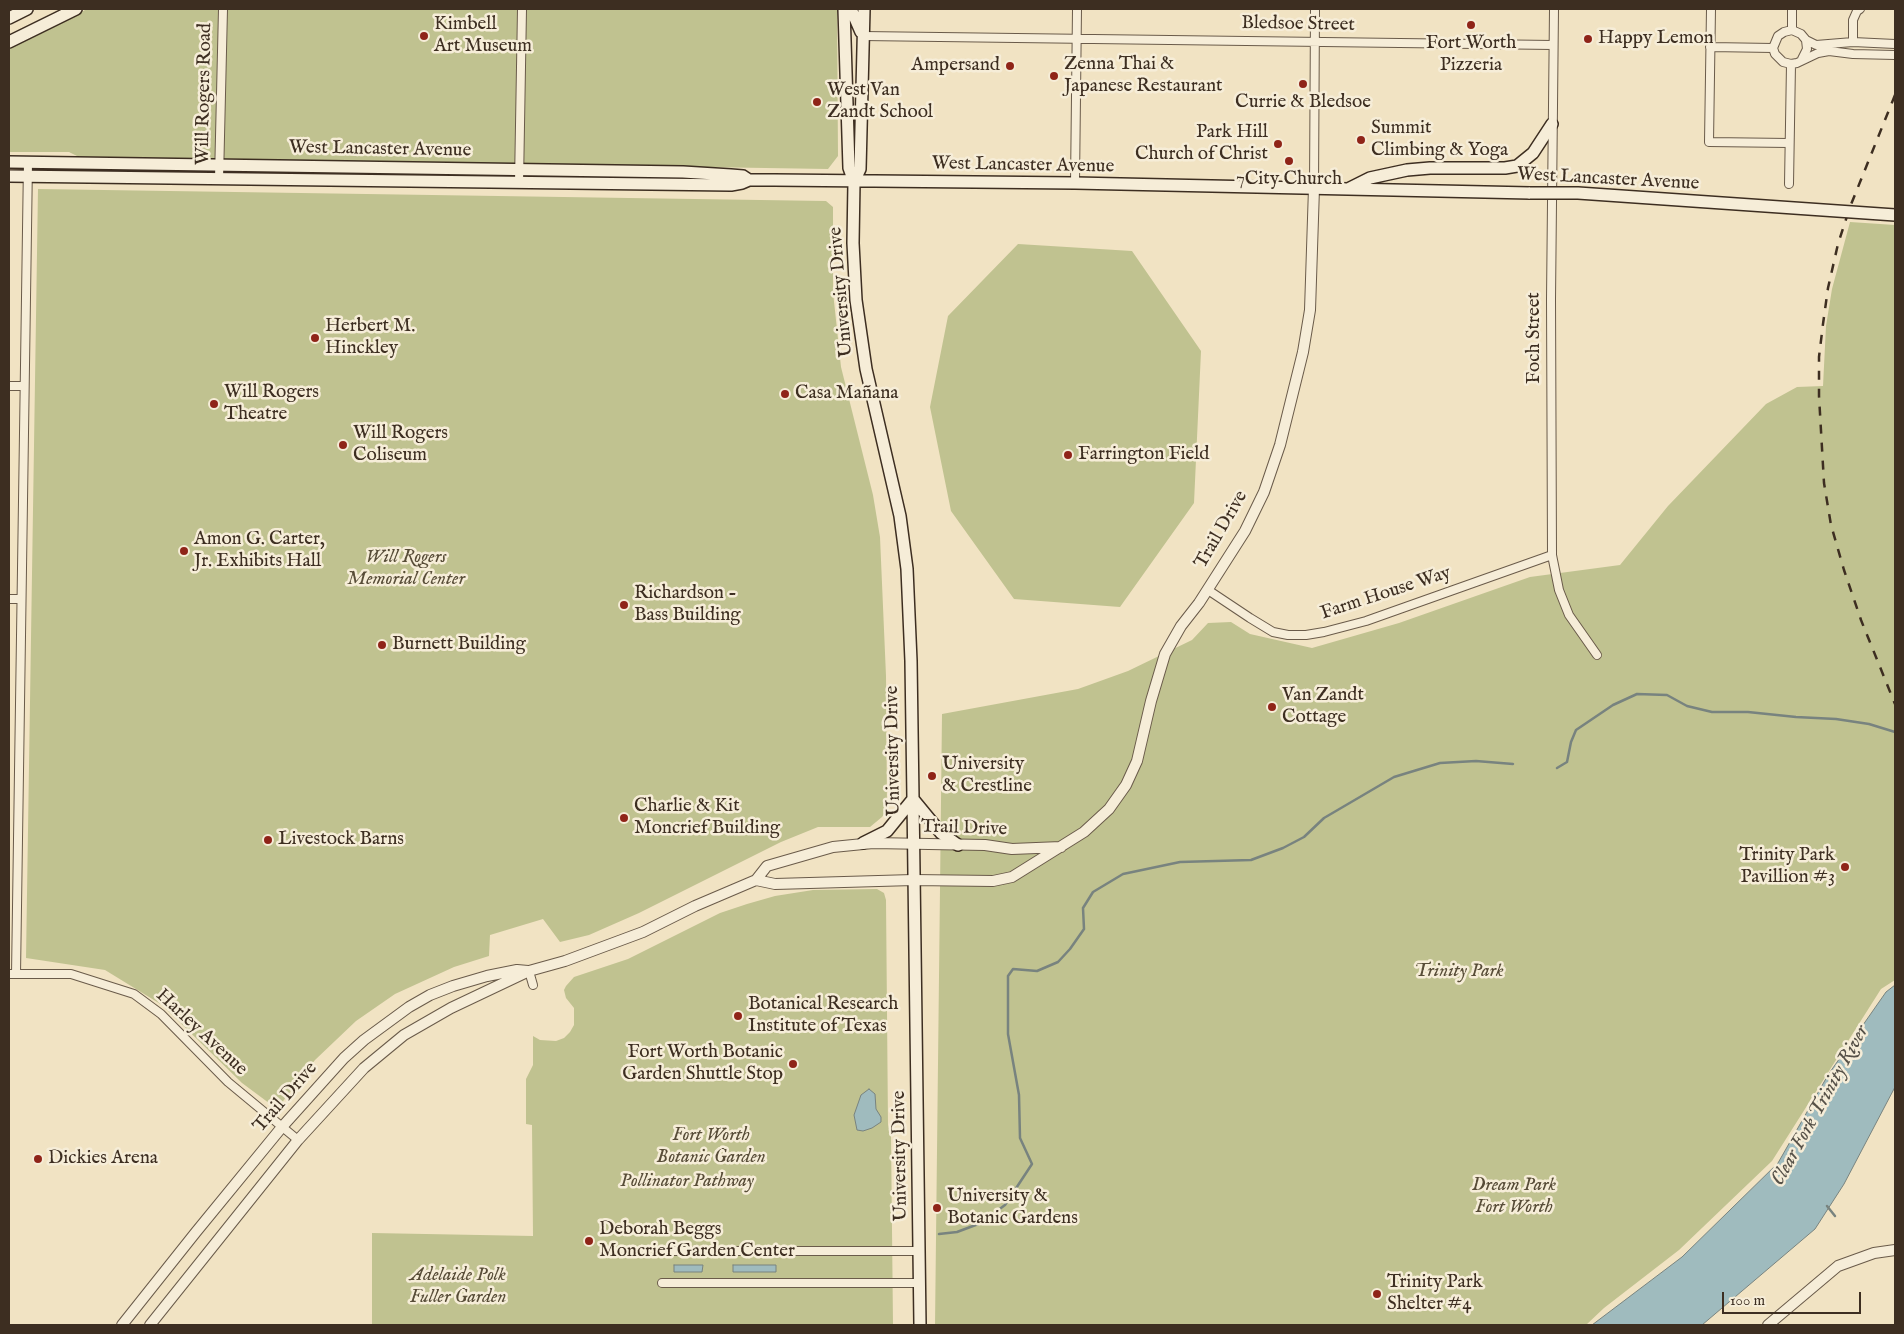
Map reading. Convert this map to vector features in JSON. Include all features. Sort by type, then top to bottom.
[{"type":"main road","points":[[9,18],[27,9]]},
{"type":"main road","name":"University Drive","points":[[844,9],[849,168],[854,182],[853,243],[857,308],[866,369],[900,516],[907,569],[913,800],[920,1325]]},
{"type":"main road","points":[[851,9],[863,36]]},
{"type":"main road","name":"University Drive","points":[[854,182],[860,169],[864,9]]},
{"type":"main road","points":[[9,42],[69,10]]},
{"type":"main road","points":[[1348,189],[1370,178],[1407,170],[1430,168],[1505,168],[1517,166],[1533,152],[1552,124]]},
{"type":"main road","name":"West Lancaster Avenue","points":[[9,162],[683,172],[743,176],[749,180]]},
{"type":"main road","name":"West Lancaster Avenue","points":[[9,176],[731,185],[749,180],[1075,183],[1578,193],[1895,215]]},
{"type":"main road","points":[[863,844],[887,831],[913,800],[941,833],[958,845]]},
{"type":"street","name":"Will Rogers Road","points":[[219,179],[223,9]]},
{"type":"street","points":[[518,183],[522,9]]},
{"type":"street","points":[[1075,183],[1077,9]]},
{"type":"street","points":[[1314,188],[1315,9]]},
{"type":"street","name":"Foch Street","points":[[1554,9],[1552,124],[1552,555],[1558,590],[1569,615],[1597,655]]},
{"type":"street","points":[[1711,9],[1709,142],[1789,143]]},
{"type":"street","points":[[1792,9],[1792,30]]},
{"type":"street","points":[[1853,42],[1853,20],[1860,9]]},
{"type":"street","points":[[1895,44],[1853,42],[1816,46],[1806,40],[1801,34],[1792,30],[1778,36],[1774,48],[1779,59],[1792,64],[1818,53],[1829,51],[1853,54],[1895,55]]},
{"type":"street","name":"Bledsoe Street","points":[[863,36],[1553,44]]},
{"type":"street","points":[[1802,59],[1807,49],[1806,40]]},
{"type":"street","points":[[1710,48],[1774,48]]},
{"type":"street","points":[[1789,184],[1792,64]]},
{"type":"street","points":[[12,974],[21,599],[28,162]]},
{"type":"street","name":"Trail Drive","points":[[756,880],[775,884],[913,880],[993,881],[1012,877],[1061,847],[1084,832],[1109,809],[1126,785],[1137,761],[1164,654],[1181,626],[1208,590],[1245,530],[1264,492],[1280,445],[1303,352],[1310,310],[1314,188]]},
{"type":"street","points":[[9,386],[24,386]]},
{"type":"street","name":"Farm House Way","points":[[1208,590],[1273,632],[1288,635],[1306,635],[1366,621],[1552,555]]},
{"type":"street","points":[[9,599],[21,599]]},
{"type":"street","name":"Trail Drive","points":[[150,1325],[298,1140],[364,1068],[404,1035],[451,1008],[529,971],[624,941],[695,906],[756,880],[767,866],[833,846],[913,844],[1035,849],[1061,847]]},
{"type":"street","name":"Trail Drive","points":[[122,1325],[282,1128],[344,1058],[386,1023],[430,995],[487,976],[517,970],[529,971]]},
{"type":"street","points":[[529,971],[533,985]]},
{"type":"street","name":"Harley Avenue","points":[[12,974],[71,974],[134,994],[161,1014],[228,1082],[298,1140]]},
{"type":"street","points":[[1768,1325],[1838,1266],[1874,1253],[1895,1250]]},
{"type":"street","points":[[662,1251],[920,1251]]},
{"type":"street","points":[[662,1283],[920,1283]]},
{"type":"green space","points":[[87,9],[837,9],[838,156],[828,169],[79,157],[69,152],[9,152],[9,49]]},
{"type":"green space","name":"Will Rogers Memorial Center","points":[[38,189],[826,201],[833,207],[833,292],[841,367],[873,495],[880,537],[886,676],[887,810],[882,817],[870,827],[818,827],[781,842],[639,913],[589,935],[560,942],[543,919],[490,935],[489,956],[454,967],[395,994],[356,1021],[315,1060],[277,1109],[242,1083],[162,1005],[105,970],[26,958]]},
{"type":"green space","name":"Trinity Park","points":[[1850,222],[1895,225],[1895,980],[1881,989],[1772,1161],[1679,1250],[1604,1308],[1586,1325],[935,1325],[942,714],[1078,689],[1128,671],[1192,640],[1208,623],[1231,622],[1250,634],[1312,648],[1399,623],[1530,577],[1620,565],[1668,506],[1766,404],[1797,387],[1823,386],[1826,326],[1832,289]]},
{"type":"green space","name":"Farrington Field","points":[[1018,244],[1132,251],[1201,351],[1194,503],[1120,607],[1014,599],[951,511],[930,407],[948,316]]},
{"type":"green space","name":"Fort Worth Botanic Garden","points":[[877,889],[884,893],[886,900],[888,1125],[891,1134],[893,1325],[372,1325],[372,1233],[533,1236],[532,1125],[526,1124],[526,1079],[533,1065],[533,1036],[540,1040],[556,1041],[564,1038],[574,1025],[574,1008],[566,998],[564,990],[574,977],[628,959],[720,913],[747,904],[775,896],[813,890]]},
{"type":"water","name":"Clear Fork Trinity River","points":[[1895,985],[1895,1087],[1844,1184],[1815,1229],[1702,1325],[1592,1325],[1682,1257],[1778,1163],[1828,1075],[1886,992]]},
{"type":"water","points":[[869,1089],[875,1094],[876,1109],[881,1117],[881,1122],[863,1131],[857,1130],[854,1115],[861,1095]]},
{"type":"water","points":[[674,1265],[703,1265],[702,1272],[674,1272]]},
{"type":"water","points":[[733,1265],[776,1265],[776,1272],[733,1272]]},
{"type":"waterway","points":[[1557,768],[1567,762],[1571,742],[1576,730],[1613,705],[1637,694],[1667,695],[1687,706],[1712,712],[1748,712],[1836,719],[1869,724],[1895,732]]},
{"type":"waterway","points":[[939,1234],[957,1232],[981,1223],[1005,1205],[1032,1164],[1020,1138],[1019,1095],[1008,1034],[1008,976],[1013,969],[1037,971],[1058,962],[1084,929],[1083,908],[1093,892],[1123,874],[1180,862],[1251,860],[1283,848],[1304,837],[1324,818],[1394,777],[1440,763],[1476,761],[1513,764]]},
{"type":"waterway","points":[[1827,1206],[1835,1216]]},
{"type":"railway","points":[[1895,95],[1850,207],[1838,244],[1828,288],[1819,357],[1819,396],[1824,483],[1831,525],[1861,620],[1895,704]]},
{"type":"place","name":"Fort Worth Pizzeria","points":[[1471,25]]},
{"type":"place","name":"Kimbell Art Museum","points":[[424,36]]},
{"type":"place","name":"Happy Lemon","points":[[1588,39]]},
{"type":"place","name":"Ampersand","points":[[1010,66]]},
{"type":"place","name":"Zenna Thai & Japanese Restaurant","points":[[1054,76]]},
{"type":"place","name":"Currie & Bledsoe","points":[[1303,84]]},
{"type":"place","name":"West Van Zandt School","points":[[817,102]]},
{"type":"place","name":"Summit Climbing & Yoga","points":[[1361,140]]},
{"type":"place","name":"Park Hill Church of Christ","points":[[1278,144]]},
{"type":"place","name":"7City Church","points":[[1289,161]]},
{"type":"place","name":"Herbert M. Hinckley","points":[[315,338]]},
{"type":"place","name":"Casa Mañana","points":[[785,394]]},
{"type":"place","name":"Will Rogers Theatre","points":[[214,404]]},
{"type":"place","name":"Will Rogers Coliseum","points":[[343,445]]},
{"type":"place","name":"Farrington Field","points":[[1068,455]]},
{"type":"place","name":"Amon G. Carter, Jr. Exhibits Hall","points":[[184,551]]},
{"type":"place","name":"Richardson - Bass Building","points":[[624,605]]},
{"type":"place","name":"Burnett Building","points":[[382,645]]},
{"type":"place","name":"Van Zandt Cottage","points":[[1272,707]]},
{"type":"place","name":"University & Crestline","points":[[932,776]]},
{"type":"place","name":"Charlie & Kit Moncrief Building","points":[[624,818]]},
{"type":"place","name":"Livestock Barns","points":[[268,840]]},
{"type":"place","name":"Trinity Park Pavillion #3","points":[[1845,867]]},
{"type":"place","name":"Botanical Research Institute of Texas","points":[[738,1016]]},
{"type":"place","name":"Fort Worth Botanic Garden Shuttle Stop","points":[[793,1064]]},
{"type":"place","name":"Dickies Arena","points":[[38,1159]]},
{"type":"place","name":"University & Botanic Gardens","points":[[937,1208]]},
{"type":"place","name":"Deborah Beggs Moncrief Garden Center","points":[[589,1241]]},
{"type":"place","name":"Trinity Park Shelter #4","points":[[1377,1294]]},
{"type":"park label","name":"Pollinator Pathway","points":[[687,1182]]},
{"type":"park label","name":"Dream Park Fort Worth","points":[[1514,1197]]},
{"type":"park label","name":"Adelaide Polk Fuller Garden","points":[[458,1287]]}]
